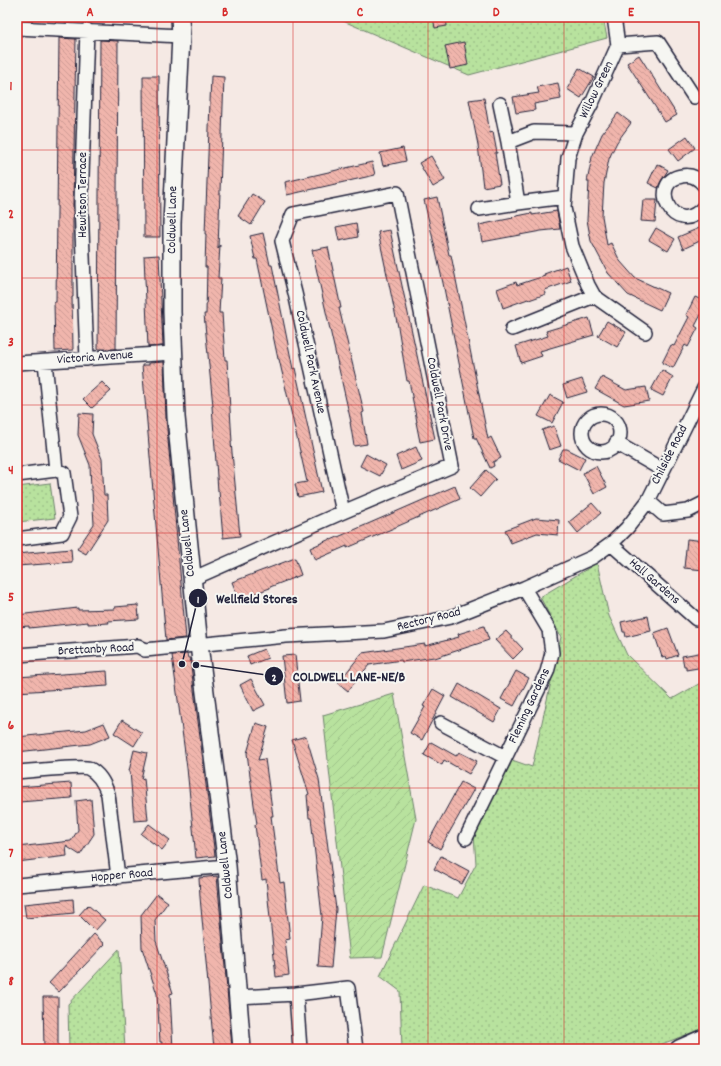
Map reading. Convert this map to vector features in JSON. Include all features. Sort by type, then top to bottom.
[{"type":"street","name":"Coldwell Lane","points":[[180,17],[172,223],[173,353],[176,417],[199,645],[227,866],[242,1049]]},
{"type":"street","points":[[614,17],[618,45],[658,42],[694,97]]},
{"type":"street","points":[[17,28],[86,30],[180,36]]},
{"type":"street","name":"Hewitson Terrace","points":[[86,30],[81,204],[87,359]]},
{"type":"street","name":"Willow Green","points":[[618,45],[593,101],[576,133],[568,158],[564,208],[572,246],[594,296],[645,332]]},
{"type":"street","points":[[500,104],[518,203]]},
{"type":"street","name":"Willow Green","points":[[508,142],[534,132],[576,133]]},
{"type":"street","points":[[704,185],[700,180],[693,176],[680,176],[670,182],[666,189],[665,198],[668,209],[681,217],[691,217],[698,214],[704,207]]},
{"type":"street","name":"Coldwell Park Drive","points":[[192,579],[343,512],[452,466],[396,193],[292,214]]},
{"type":"street","points":[[479,209],[565,197]]},
{"type":"street","name":"Coldwell Park Avenue","points":[[292,214],[282,241],[295,293],[343,512]]},
{"type":"street","points":[[512,329],[594,296]]},
{"type":"street","name":"Victoria Avenue","points":[[17,363],[173,353]]},
{"type":"street","points":[[45,362],[56,470]]},
{"type":"street","name":"Chilside Road","points":[[648,500],[704,388]]},
{"type":"street","points":[[616,443],[663,470]]},
{"type":"street","points":[[17,475],[56,470],[64,473],[70,518],[62,532],[17,539]]},
{"type":"street","points":[[648,500],[663,514],[688,511],[704,503]]},
{"type":"street","name":"Rectory Road","points":[[199,645],[286,636],[384,631],[451,617],[524,588],[593,557],[611,544],[627,528],[648,500]]},
{"type":"street","name":"Hall Gardens","points":[[611,544],[696,619]]},
{"type":"street","name":"Fleming Gardens","points":[[466,838],[547,672],[552,653],[549,630],[524,588]]},
{"type":"street","name":"Brettanby Road","points":[[17,655],[138,646],[145,650],[199,645]]},
{"type":"street","name":"Fleming Gardens","points":[[441,723],[505,758]]},
{"type":"street","points":[[17,772],[87,768],[97,774],[104,783],[108,794],[118,876]]},
{"type":"street","name":"Hopper Road","points":[[17,885],[227,866]]},
{"type":"street","points":[[238,997],[296,994],[348,988],[356,1049]]},
{"type":"street","points":[[296,994],[300,1049]]},
{"type":"street","points":[[679,1049],[704,1038]]},
{"type":"green space","points":[[334,17],[603,17],[607,38],[469,75]]},
{"type":"green space","points":[[50,483],[55,518],[17,522],[17,487]]},
{"type":"green space","points":[[597,563],[609,616],[627,655],[672,699],[704,681],[704,1028],[649,1049],[402,1049],[400,991],[380,976],[424,885],[458,898],[476,864],[474,835],[512,760],[532,767],[561,637],[540,597]]},
{"type":"green space","points":[[394,694],[416,819],[382,957],[350,958],[323,715]]},
{"type":"green space","points":[[119,949],[125,1049],[69,1049],[68,1004]]},
{"type":"building","points":[[433,17],[446,17],[447,26],[435,28]]},
{"type":"building","points":[[59,38],[76,39],[72,297],[73,350],[55,351],[54,302],[56,302]]},
{"type":"building","points":[[100,40],[118,41],[116,349],[98,349]]},
{"type":"building","points":[[464,42],[468,65],[450,69],[445,46]]},
{"type":"building","points":[[639,55],[677,115],[665,122],[627,63]]},
{"type":"building","points":[[579,68],[594,77],[581,98],[567,89]]},
{"type":"building","points":[[143,76],[159,76],[160,237],[144,237]]},
{"type":"building","points":[[211,76],[224,77],[218,248],[220,245],[218,278],[221,278],[219,313],[222,313],[225,360],[227,360],[231,442],[240,536],[223,538],[204,314],[206,314],[207,267],[205,267],[205,234]]},
{"type":"building","points":[[558,83],[561,99],[534,104],[535,110],[516,113],[513,97],[539,93],[537,87]]},
{"type":"building","points":[[484,98],[490,133],[493,132],[497,153],[495,153],[500,184],[483,187],[478,145],[469,100]]},
{"type":"building","points":[[618,113],[631,123],[617,142],[612,152],[604,183],[602,216],[607,245],[611,243],[620,261],[635,278],[668,293],[660,310],[628,295],[608,273],[591,241],[587,220],[589,182],[587,182],[592,157],[602,134]]},
{"type":"building","points":[[687,136],[695,148],[678,161],[669,149]]},
{"type":"building","points":[[403,148],[406,161],[383,166],[380,153]]},
{"type":"building","points":[[431,156],[445,180],[433,187],[419,163]]},
{"type":"building","points":[[372,162],[375,175],[287,195],[285,182]]},
{"type":"building","points":[[657,164],[668,170],[658,188],[648,183]]},
{"type":"building","points":[[252,194],[265,202],[251,225],[238,216]]},
{"type":"building","points":[[437,197],[449,255],[451,255],[488,439],[491,437],[501,458],[493,462],[494,466],[490,468],[476,438],[474,438],[443,283],[424,200]]},
{"type":"building","points":[[643,200],[657,200],[655,222],[641,221]]},
{"type":"building","points":[[557,211],[560,229],[482,242],[479,225],[532,213],[532,215]]},
{"type":"building","points":[[356,223],[358,237],[339,241],[336,227]]},
{"type":"building","points":[[704,226],[704,239],[683,249],[678,237]]},
{"type":"building","points":[[656,228],[675,239],[668,251],[649,240]]},
{"type":"building","points":[[390,230],[435,439],[420,442],[378,232]]},
{"type":"building","points":[[263,233],[270,265],[272,265],[293,369],[295,368],[322,492],[298,497],[295,484],[307,482],[278,359],[257,259],[255,259],[250,236]]},
{"type":"building","points":[[328,247],[341,308],[339,308],[364,412],[362,413],[367,444],[354,446],[351,422],[312,250]]},
{"type":"building","points":[[159,255],[163,346],[148,347],[144,256]]},
{"type":"building","points":[[566,266],[571,281],[545,290],[546,294],[503,308],[497,289],[516,282],[517,285],[545,276],[544,274]]},
{"type":"building","points":[[695,297],[704,301],[704,309],[695,326],[698,328],[688,347],[685,345],[673,368],[662,363],[671,345],[674,346],[689,317],[686,315]]},
{"type":"building","points":[[589,318],[594,335],[540,351],[542,356],[521,363],[516,346],[548,336],[546,331]]},
{"type":"building","points":[[607,321],[626,332],[617,347],[598,336]]},
{"type":"building","points":[[164,362],[166,418],[186,638],[166,640],[142,365]]},
{"type":"building","points":[[662,370],[673,377],[663,396],[651,390]]},
{"type":"building","points":[[602,377],[626,390],[646,387],[649,401],[624,405],[595,389]]},
{"type":"building","points":[[582,379],[587,392],[567,398],[563,385]]},
{"type":"building","points":[[102,382],[111,391],[92,408],[83,399]]},
{"type":"building","points":[[550,395],[563,402],[552,423],[538,416]]},
{"type":"building","points":[[79,413],[93,414],[92,434],[102,459],[104,495],[107,495],[108,520],[86,554],[77,549],[94,524],[90,465],[78,435]]},
{"type":"building","points":[[554,426],[561,446],[549,450],[542,430]]},
{"type":"building","points":[[416,447],[422,461],[401,470],[396,456]]},
{"type":"building","points":[[563,449],[567,449],[585,458],[579,470],[558,459]]},
{"type":"building","points":[[366,454],[386,465],[380,476],[360,466]]},
{"type":"building","points":[[596,466],[607,487],[594,494],[583,473]]},
{"type":"building","points":[[486,470],[496,479],[480,497],[470,488]]},
{"type":"building","points":[[455,486],[460,499],[347,548],[347,546],[315,560],[310,548]]},
{"type":"building","points":[[592,503],[601,513],[578,533],[569,522]]},
{"type":"building","points":[[536,518],[559,520],[558,535],[537,533],[511,543],[505,530]]},
{"type":"building","points":[[687,539],[704,541],[704,570],[684,568]]},
{"type":"building","points":[[71,549],[72,562],[17,566],[17,554]]},
{"type":"building","points":[[295,558],[301,575],[253,594],[254,597],[240,602],[232,582]]},
{"type":"building","points":[[138,605],[139,619],[108,621],[109,623],[88,624],[88,622],[29,628],[29,626],[17,627],[17,615],[78,608],[78,610],[115,609],[115,607]]},
{"type":"building","points":[[648,616],[651,631],[626,637],[625,632],[623,632],[621,622]]},
{"type":"building","points":[[484,626],[489,640],[435,658],[402,662],[401,660],[369,665],[348,691],[338,683],[362,653],[425,644],[425,646],[459,637],[458,634]]},
{"type":"building","points":[[668,628],[678,655],[667,659],[666,656],[662,657],[654,633]]},
{"type":"building","points":[[506,631],[523,649],[513,659],[495,640]]},
{"type":"building","points":[[264,649],[268,658],[250,665],[247,656]]},
{"type":"building","points":[[704,652],[704,667],[686,670],[682,656]]},
{"type":"building","points":[[187,654],[188,658],[190,658],[215,856],[196,858],[187,768],[172,655]]},
{"type":"building","points":[[295,655],[300,701],[287,703],[282,656]]},
{"type":"building","points":[[107,671],[108,686],[17,692],[17,677]]},
{"type":"building","points":[[516,671],[529,678],[514,706],[501,699]]},
{"type":"building","points":[[251,679],[265,705],[253,711],[240,685]]},
{"type":"building","points":[[459,684],[501,709],[494,722],[452,697]]},
{"type":"building","points":[[433,689],[445,696],[422,740],[410,733],[425,707],[423,706]]},
{"type":"building","points":[[122,720],[142,733],[134,746],[114,733]]},
{"type":"building","points":[[104,723],[110,736],[90,744],[17,752],[17,737],[86,730]]},
{"type":"building","points":[[256,723],[268,727],[258,760],[265,759],[280,883],[284,882],[290,939],[285,940],[289,975],[276,977],[266,879],[262,880],[255,825],[257,824],[247,753]]},
{"type":"building","points":[[306,736],[319,779],[336,909],[331,968],[318,967],[322,916],[311,818],[309,818],[307,795],[309,794],[292,740]]},
{"type":"building","points":[[431,742],[456,756],[459,752],[477,761],[469,774],[444,760],[442,765],[424,755]]},
{"type":"building","points":[[134,750],[147,753],[141,779],[144,778],[148,820],[134,821],[129,771]]},
{"type":"building","points":[[461,782],[474,789],[440,849],[428,842]]},
{"type":"building","points":[[71,783],[72,798],[19,802],[17,787]]},
{"type":"building","points":[[91,799],[94,834],[80,855],[66,846],[67,856],[17,862],[17,847],[71,841],[78,830],[76,801]]},
{"type":"building","points":[[149,824],[170,840],[162,850],[141,834]]},
{"type":"building","points":[[441,856],[469,871],[462,884],[434,869]]},
{"type":"building","points":[[217,876],[232,1049],[214,1049],[200,897],[199,878]]},
{"type":"building","points":[[157,894],[168,902],[155,920],[156,941],[173,993],[170,994],[173,1049],[161,1049],[162,1042],[160,1042],[157,994],[142,948],[141,915]]},
{"type":"building","points":[[73,899],[74,913],[26,918],[24,904]]},
{"type":"building","points":[[88,905],[105,920],[95,931],[79,915]]},
{"type":"building","points":[[94,934],[105,944],[59,992],[49,983]]},
{"type":"building","points":[[43,997],[58,997],[58,1049],[44,1049]]},
{"type":"place","name":"Wellfield Stores","points":[[182,664]]},
{"type":"place","name":"COLDWELL LANE-NE/B","points":[[196,665]]}]
